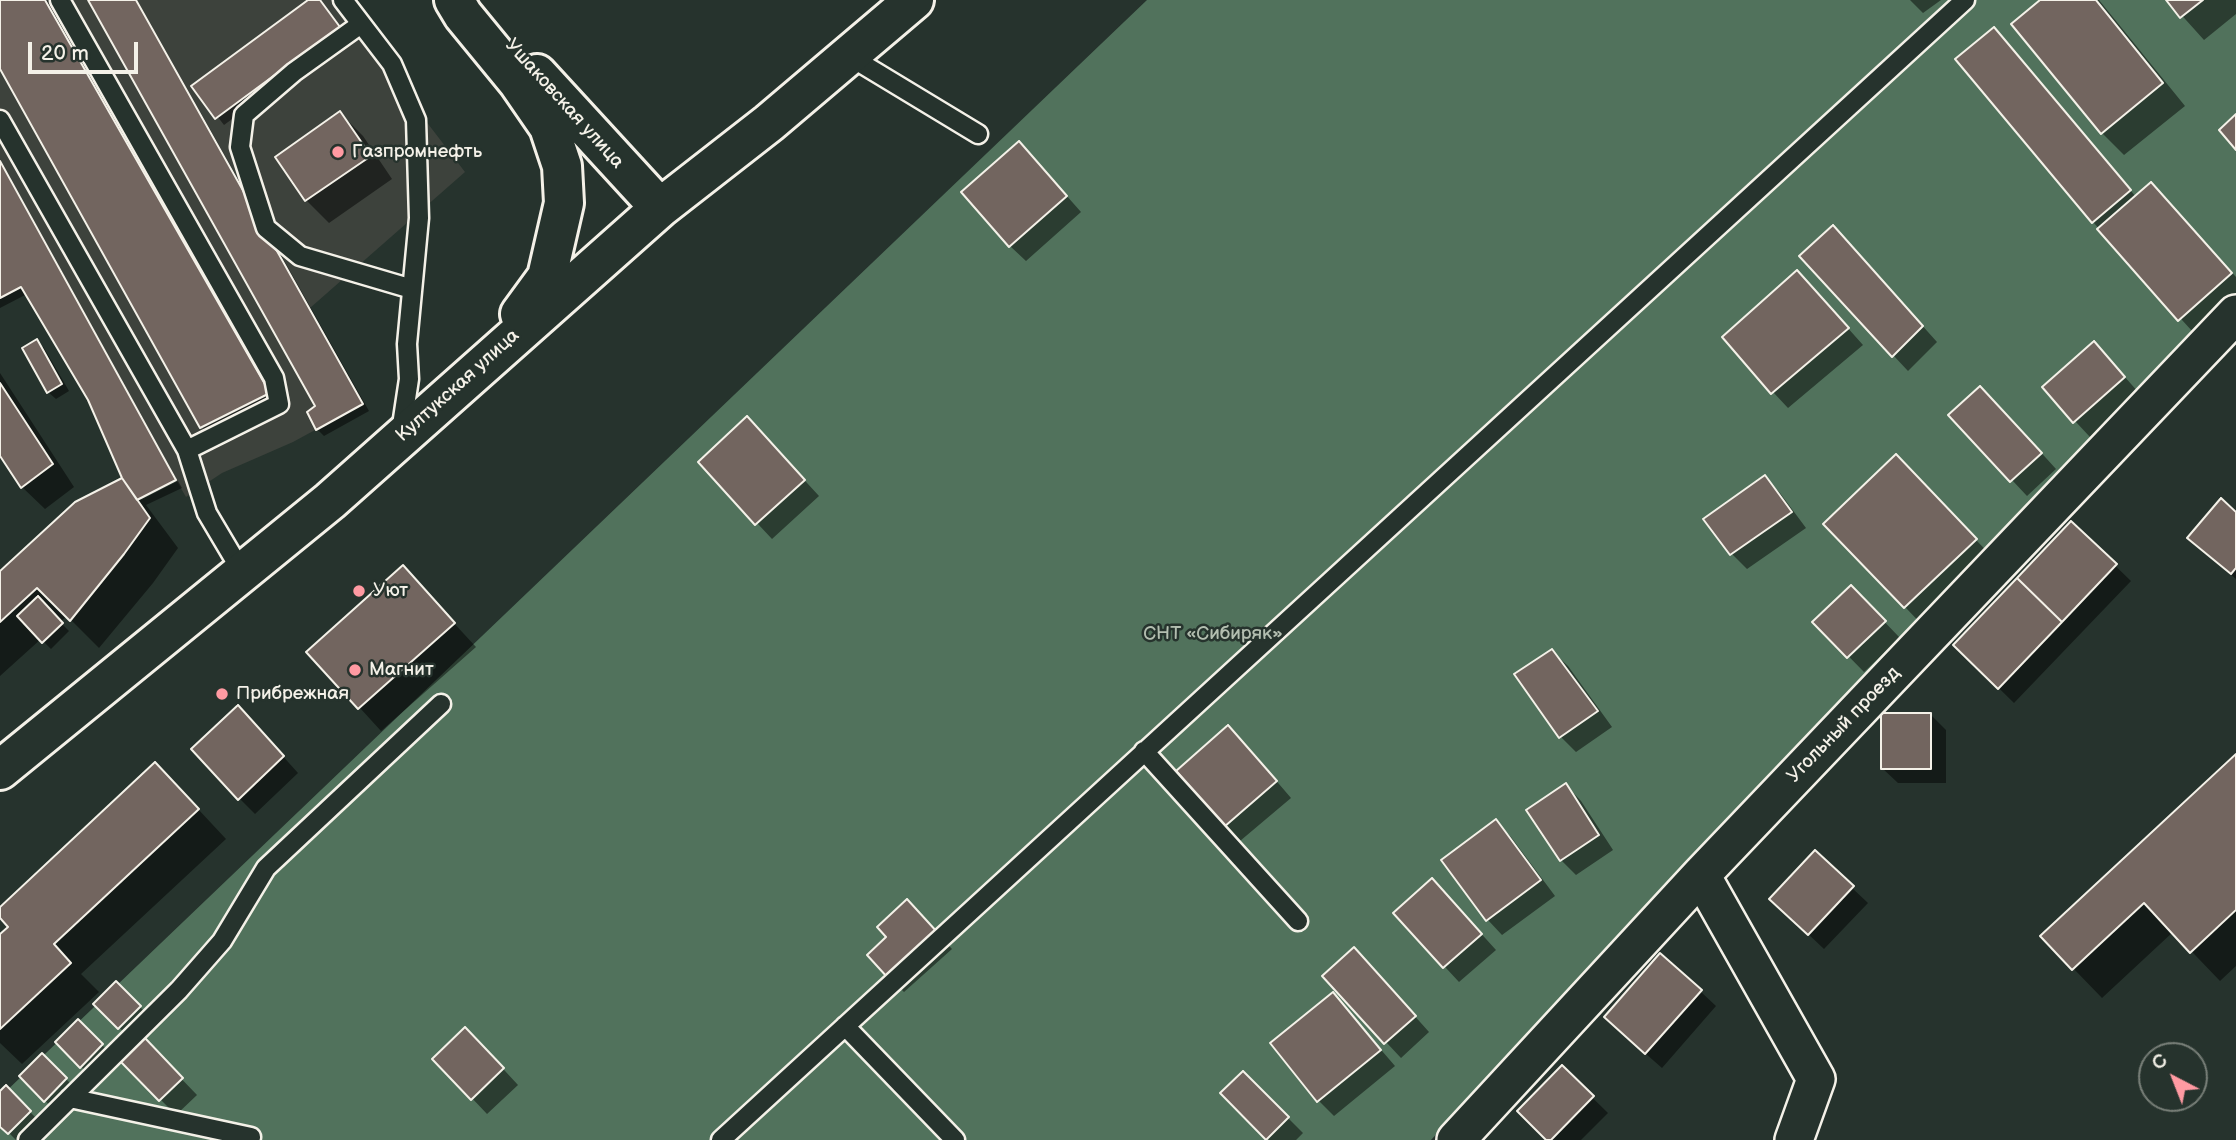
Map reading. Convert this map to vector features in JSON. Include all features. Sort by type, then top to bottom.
[{"type":"main road","points":[[454,0],[463,15],[518,82],[549,127],[562,166],[564,203],[547,277],[487,360]]},
{"type":"main road","name":"Ушаковская улица","points":[[469,0],[660,208]]},
{"type":"main road","name":"Култукская улица","points":[[0,769],[330,501],[660,208],[769,123],[914,0]]},
{"type":"street","name":"Угольный проезд","points":[[1456,1140],[1701,875],[2236,314]]},
{"type":"street","points":[[1701,875],[1816,1079],[1794,1140]]},
{"type":"lane","points":[[60,0],[274,378],[279,404],[187,450]]},
{"type":"lane","points":[[343,0],[392,64],[416,120],[419,218],[407,344],[409,379],[401,437]]},
{"type":"lane","points":[[721,1140],[1965,0]]},
{"type":"lane","points":[[361,24],[294,72],[244,115],[240,147],[266,228],[300,256],[412,289]]},
{"type":"lane","points":[[849,55],[978,134]]},
{"type":"lane","points":[[0,120],[187,450],[207,513],[242,572]]},
{"type":"lane","points":[[28,1140],[179,990],[222,940],[266,868],[441,704]]},
{"type":"lane","points":[[1144,751],[1298,922]]},
{"type":"lane","points":[[845,1026],[955,1140]]},
{"type":"lane","points":[[70,1098],[251,1137]]},
{"type":"shaded area","points":[[0,0],[333,0],[465,172],[310,308],[363,404],[293,442],[222,473],[186,497],[176,480],[137,500],[122,478],[88,400],[21,287],[0,298]]},
{"type":"green space","name":"СНТ «Сибиряк»","points":[[1147,0],[2236,0],[2236,297],[1689,862],[1431,1140],[0,1140],[0,1097]]},
{"type":"building","points":[[0,0],[45,0],[270,393],[200,428],[0,69]]},
{"type":"building","points":[[88,0],[136,0],[363,404],[316,430],[307,412],[315,406]]},
{"type":"building","points":[[308,0],[320,0],[340,27],[215,119],[191,86]]},
{"type":"building","points":[[2040,0],[2096,0],[2163,83],[2101,134],[2011,24]]},
{"type":"building","points":[[2166,0],[2203,0],[2180,18]]},
{"type":"building","points":[[1994,27],[2131,190],[2092,223],[1955,59]]},
{"type":"building","points":[[340,111],[371,156],[305,201],[275,157]]},
{"type":"building","points":[[2236,114],[2236,150],[2219,130]]},
{"type":"building","points":[[1019,141],[1067,196],[1009,247],[961,192]]},
{"type":"building","points":[[0,161],[176,480],[137,500],[122,478],[88,400],[21,287],[0,298]]},
{"type":"building","points":[[2151,182],[2232,273],[2178,321],[2097,229]]},
{"type":"building","points":[[1833,225],[1923,326],[1892,357],[1799,256]]},
{"type":"building","points":[[1797,270],[1849,328],[1771,394],[1722,337]]},
{"type":"building","points":[[37,339],[62,384],[47,393],[22,348]]},
{"type":"building","points":[[2094,341],[2125,377],[2073,423],[2042,387]]},
{"type":"building","points":[[0,383],[53,464],[21,488],[0,456]]},
{"type":"building","points":[[1980,386],[2042,453],[2010,482],[1948,415]]},
{"type":"building","points":[[747,416],[805,480],[755,525],[698,462]]},
{"type":"building","points":[[1896,454],[1977,539],[1904,608],[1823,524]]},
{"type":"building","points":[[1765,475],[1792,512],[1730,555],[1703,519]]},
{"type":"building","points":[[122,478],[150,518],[70,621],[37,588],[0,622],[0,571],[75,502]]},
{"type":"building","points":[[2221,498],[2236,512],[2236,568],[2231,574],[2187,538]]},
{"type":"building","points":[[2071,521],[2117,564],[2062,622],[2017,578]]},
{"type":"building","points":[[403,565],[455,623],[358,709],[306,652]]},
{"type":"building","points":[[2017,578],[2062,622],[1998,689],[1953,645]]},
{"type":"building","points":[[1851,585],[1886,621],[1847,658],[1812,622]]},
{"type":"building","points":[[38,596],[63,623],[42,643],[17,616]]},
{"type":"building","points":[[1552,649],[1598,711],[1559,738],[1514,674]]},
{"type":"building","points":[[238,705],[284,756],[238,800],[191,749]]},
{"type":"building","points":[[1881,713],[1931,713],[1931,769],[1881,769]]},
{"type":"building","points":[[1228,725],[1277,781],[1224,827],[1176,771]]},
{"type":"building","points":[[2236,754],[2236,910],[2190,953],[2144,903],[2072,970],[2040,936]]},
{"type":"building","points":[[155,762],[199,809],[54,944],[71,963],[0,1029],[0,934],[8,927],[0,918],[0,907]]},
{"type":"building","points":[[1566,783],[1599,835],[1560,861],[1526,810]]},
{"type":"building","points":[[1496,819],[1541,880],[1486,921],[1441,860]]},
{"type":"building","points":[[1815,850],[1854,886],[1808,935],[1769,899]]},
{"type":"building","points":[[1432,878],[1482,934],[1443,968],[1393,913]]},
{"type":"building","points":[[907,899],[938,933],[888,978],[867,955],[886,937],[877,927]]},
{"type":"building","points":[[1354,947],[1416,1016],[1384,1044],[1322,976]]},
{"type":"building","points":[[1660,953],[1702,990],[1645,1054],[1604,1017]]},
{"type":"building","points":[[116,981],[141,1006],[118,1029],[93,1004]]},
{"type":"building","points":[[1333,992],[1381,1050],[1317,1102],[1270,1043]]},
{"type":"building","points":[[78,1019],[103,1044],[80,1068],[55,1042]]},
{"type":"building","points":[[465,1027],[504,1068],[471,1100],[432,1059]]},
{"type":"building","points":[[145,1038],[183,1078],[159,1101],[121,1062]]},
{"type":"building","points":[[42,1053],[67,1078],[44,1102],[19,1076]]},
{"type":"building","points":[[1562,1065],[1594,1096],[1551,1140],[1546,1140],[1517,1111]]},
{"type":"building","points":[[1243,1071],[1289,1117],[1266,1140],[1220,1093]]},
{"type":"building","points":[[6,1085],[31,1111],[8,1134],[0,1127],[0,1091]]},
{"type":"place","name":"Газпромнефть","points":[[338,152]]},
{"type":"place","name":"Уют","points":[[359,591]]},
{"type":"place","name":"Магнит","points":[[355,670]]},
{"type":"place","name":"Прибрежная","points":[[222,694]]}]
